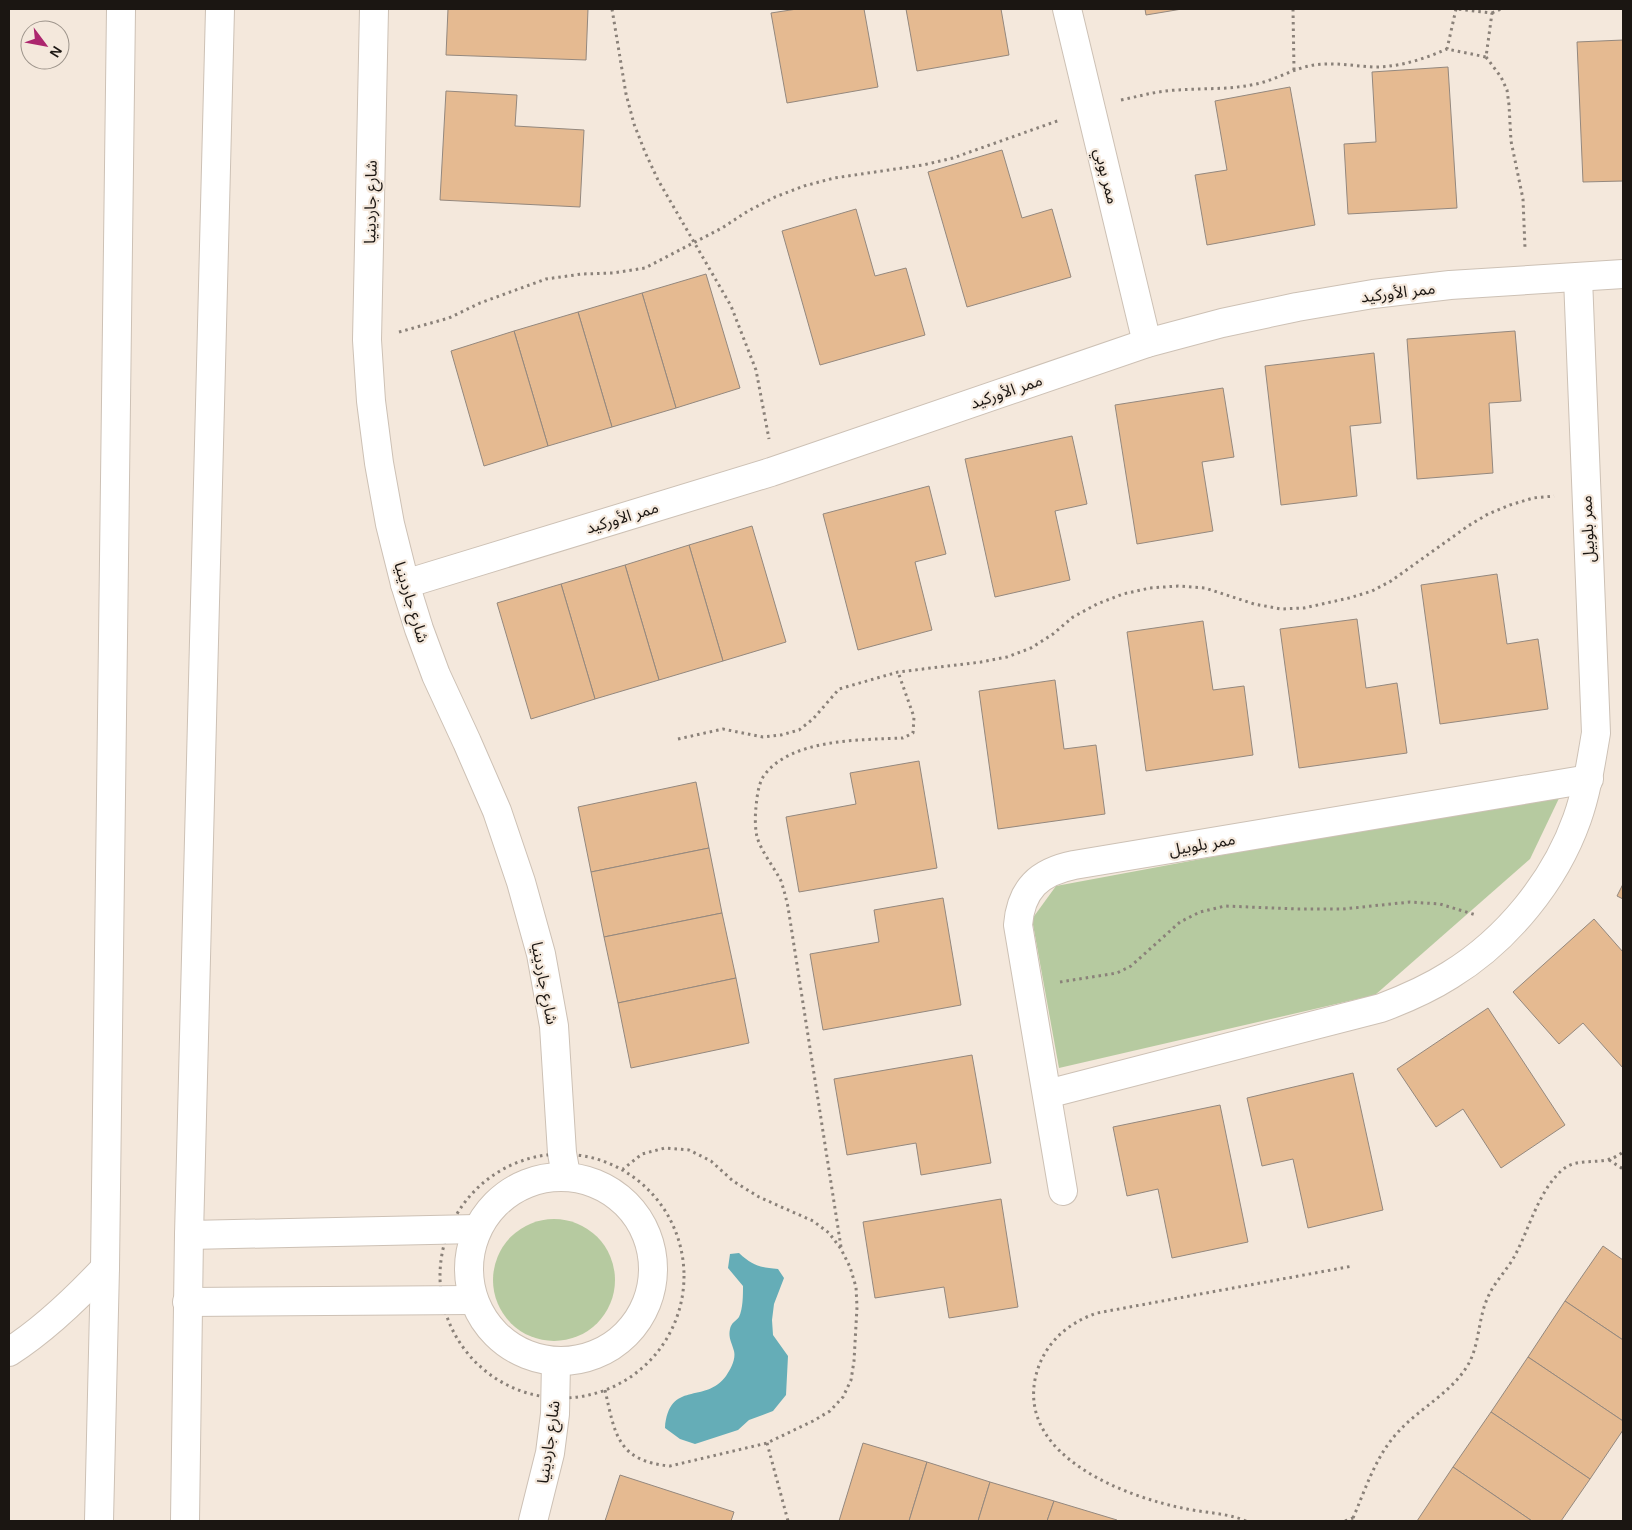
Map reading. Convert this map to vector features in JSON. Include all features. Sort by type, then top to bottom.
[{"type":"street","points":[[99,1521],[105,1268],[121,9]]},
{"type":"street","points":[[185,1521],[188,1235],[220,9]]},
{"type":"street","name":"شارع جاردينيا","points":[[374,9],[367,340],[371,401],[379,462],[390,524],[406,584],[436,675],[497,811],[521,882],[541,954],[554,1026],[564,1164]]},
{"type":"street","name":"ممر بوبي","points":[[1067,9],[1147,343]]},
{"type":"street","name":"ممر الأوركيد","points":[[406,584],[771,472],[1147,343],[1288,309],[1364,296],[1450,285],[1623,274]]},
{"type":"street","name":"ممر بلوبيل","points":[[1047,1094],[1382,1008],[1417,994],[1451,975],[1482,952],[1510,926],[1537,894],[1559,858],[1577,819],[1589,779],[1596,733],[1585,497],[1578,278]]},
{"type":"street","name":"ممر بلوبيل","points":[[1063,1191],[1018,925],[1020,910],[1025,896],[1034,884],[1046,874],[1059,868],[1589,779]]},
{"type":"street","points":[[564,1164],[624,1200],[644,1226],[653,1257],[652,1289],[639,1319],[617,1343],[588,1357],[556,1362],[521,1353],[492,1331],[473,1300],[468,1264],[477,1229],[499,1200],[530,1181],[564,1164]]},
{"type":"street","points":[[188,1235],[477,1229]]},
{"type":"street","points":[[9,1352],[45,1326],[105,1268]]},
{"type":"street","points":[[188,1302],[473,1300]]},
{"type":"street","name":"شارع جاردينيا","points":[[533,1521],[550,1453],[556,1398],[556,1362]]},
{"type":"path","points":[[612,9],[626,94],[634,124],[645,152],[658,180],[731,306],[756,370],[769,437],[771,472]]},
{"type":"path","points":[[1293,9],[1294,70]]},
{"type":"path","points":[[1447,49],[1456,9],[1492,13],[1501,9]]},
{"type":"path","points":[[1486,57],[1492,13]]},
{"type":"path","points":[[367,340],[450,318],[480,303],[546,280],[582,274],[613,273],[645,268],[722,228],[748,211],[775,197],[804,186],[834,178],[923,165],[953,158],[1090,108],[1154,92],[1230,88],[1257,84],[1313,65],[1332,63],[1376,67],[1401,64],[1425,59],[1447,49],[1486,57],[1507,90],[1510,142],[1523,199],[1526,280]]},
{"type":"path","points":[[678,739],[723,730],[762,737],[781,735],[799,730],[813,719],[839,689],[898,672],[1007,657],[1031,648],[1053,634],[1074,617],[1097,604],[1123,594],[1150,588],[1178,586],[1205,588],[1254,604],[1280,609],[1304,608],[1349,598],[1372,591],[1391,581],[1488,514],[1533,498],[1555,496],[1585,497]]},
{"type":"path","points":[[841,1249],[788,907],[780,881],[757,837],[755,818],[757,794],[764,777],[781,760],[805,748],[831,743],[903,738],[913,733],[913,712],[898,672]]},
{"type":"path","points":[[1028,986],[1102,977],[1117,973],[1132,966],[1180,922],[1200,912],[1224,906],[1343,909],[1410,902],[1440,904],[1510,926]]},
{"type":"path","points":[[605,1390],[616,1434],[623,1445],[632,1454],[644,1461],[656,1465],[670,1466],[767,1443],[814,1421],[830,1411],[843,1397],[851,1380],[854,1361],[857,1307],[856,1286],[850,1267],[841,1249],[829,1233],[813,1221],[759,1197],[734,1181],[711,1161],[689,1150],[665,1148],[642,1154],[623,1169]]},
{"type":"path","points":[[1345,1521],[1354,1520],[1372,1472],[1384,1449],[1398,1431],[1458,1378],[1469,1362],[1478,1340],[1481,1317],[1488,1297],[1499,1278],[1512,1262],[1550,1184],[1564,1169],[1582,1161],[1609,1159],[1623,1152]]},
{"type":"path","points":[[594,1157],[623,1169],[647,1187],[666,1211],[679,1239],[684,1269],[682,1300],[672,1329],[654,1355],[632,1376],[605,1390],[581,1396],[556,1398],[523,1392],[494,1378],[470,1356],[452,1330],[442,1299],[440,1263],[449,1229],[468,1198],[494,1174],[527,1158],[564,1164],[594,1157]]},
{"type":"path","points":[[1609,1159],[1623,1169]]},
{"type":"path","points":[[1246,1521],[1229,1516],[1187,1509],[1112,1487],[1061,1452],[1048,1437],[1038,1418],[1034,1399],[1038,1366],[1045,1351],[1056,1337],[1085,1317],[1353,1266]]},
{"type":"path","points":[[767,1443],[788,1521]]},
{"type":"green space","points":[[1562,792],[1530,859],[1375,995],[1059,1068],[1032,919],[1056,886]]},
{"type":"green space","points":[[554,1219],[566,1220],[577,1224],[588,1229],[597,1237],[605,1246],[610,1257],[614,1268],[614,1292],[610,1303],[605,1314],[597,1323],[588,1331],[577,1336],[566,1340],[554,1341],[542,1340],[531,1336],[520,1331],[511,1323],[503,1314],[498,1303],[494,1292],[493,1280],[494,1268],[498,1257],[503,1246],[511,1237],[520,1229],[531,1224],[542,1220]]},
{"type":"water","points":[[739,1253],[748,1261],[757,1265],[778,1269],[784,1278],[774,1304],[772,1320],[773,1335],[788,1356],[786,1395],[773,1411],[749,1420],[738,1430],[695,1444],[680,1439],[665,1428],[668,1413],[673,1403],[681,1398],[718,1385],[726,1376],[734,1361],[730,1332],[731,1325],[740,1314],[743,1286],[728,1268],[730,1254]]},
{"type":"building","points":[[448,9],[588,9],[586,60],[446,55]]},
{"type":"building","points":[[797,9],[864,9],[878,87],[787,103],[771,13]]},
{"type":"building","points":[[906,9],[1001,9],[1009,55],[917,71]]},
{"type":"building","points":[[1145,9],[1182,9],[1146,15]]},
{"type":"building","points":[[1623,40],[1623,181],[1583,182],[1577,42]]},
{"type":"building","points":[[1448,67],[1457,208],[1348,214],[1344,144],[1376,142],[1372,72]]},
{"type":"building","points":[[1290,87],[1315,225],[1207,245],[1195,175],[1227,170],[1215,101]]},
{"type":"building","points":[[446,91],[517,95],[515,126],[584,130],[580,207],[440,200]]},
{"type":"building","points":[[1002,150],[1022,218],[1052,209],[1071,277],[967,307],[928,172]]},
{"type":"building","points":[[856,209],[875,276],[906,268],[925,335],[820,365],[782,231]]},
{"type":"building","points":[[706,274],[740,388],[676,408],[642,293]]},
{"type":"building","points":[[642,293],[676,408],[612,427],[578,312]]},
{"type":"building","points":[[578,312],[612,427],[548,446],[514,331]]},
{"type":"building","points":[[514,331],[548,446],[484,466],[451,351]]},
{"type":"building","points":[[1515,331],[1521,401],[1489,403],[1493,473],[1417,479],[1407,339]]},
{"type":"building","points":[[1374,353],[1381,423],[1350,426],[1357,496],[1281,505],[1265,366]]},
{"type":"building","points":[[1223,388],[1234,457],[1202,462],[1213,531],[1137,544],[1115,405]]},
{"type":"building","points":[[1072,436],[1087,504],[1055,511],[1070,580],[995,597],[965,459]]},
{"type":"building","points":[[929,486],[946,554],[915,562],[932,630],[858,650],[823,514]]},
{"type":"building","points":[[752,526],[786,642],[723,661],[689,545]]},
{"type":"building","points":[[689,545],[723,661],[659,680],[625,565]]},
{"type":"building","points":[[625,565],[659,680],[595,699],[561,584]]},
{"type":"building","points":[[1497,574],[1507,644],[1538,639],[1548,709],[1440,724],[1421,585]]},
{"type":"building","points":[[561,584],[595,699],[531,719],[497,603]]},
{"type":"building","points":[[1357,619],[1366,688],[1397,683],[1407,753],[1299,768],[1280,629]]},
{"type":"building","points":[[1203,621],[1213,690],[1244,686],[1253,755],[1146,771],[1127,632]]},
{"type":"building","points":[[1055,680],[1064,749],[1096,745],[1105,814],[998,829],[979,691]]},
{"type":"building","points":[[919,761],[937,868],[799,892],[786,817],[856,804],[850,773]]},
{"type":"building","points":[[696,782],[709,848],[591,872],[578,807]]},
{"type":"building","points":[[709,848],[722,913],[604,937],[591,872]]},
{"type":"building","points":[[1623,884],[1623,899],[1617,896]]},
{"type":"building","points":[[943,898],[961,1005],[823,1030],[810,954],[879,942],[874,910]]},
{"type":"building","points":[[722,913],[736,978],[618,1003],[604,937]]},
{"type":"building","points":[[1594,919],[1623,952],[1623,1068],[1583,1023],[1559,1044],[1513,992]]},
{"type":"building","points":[[736,978],[749,1043],[631,1068],[618,1003]]},
{"type":"building","points":[[1488,1008],[1565,1125],[1501,1168],[1463,1109],[1436,1127],[1397,1069]]},
{"type":"building","points":[[972,1055],[991,1163],[921,1175],[916,1143],[847,1155],[834,1079]]},
{"type":"building","points":[[1353,1073],[1383,1210],[1308,1228],[1293,1159],[1262,1166],[1247,1098]]},
{"type":"building","points":[[1220,1105],[1248,1242],[1172,1258],[1158,1189],[1127,1196],[1113,1127]]},
{"type":"building","points":[[1001,1199],[1018,1307],[949,1318],[944,1287],[875,1298],[863,1222]]},
{"type":"building","points":[[1603,1246],[1623,1260],[1623,1340],[1565,1301]]},
{"type":"building","points":[[1565,1301],[1623,1340],[1623,1421],[1528,1357]]},
{"type":"building","points":[[1528,1357],[1623,1421],[1623,1430],[1590,1479],[1491,1412]]},
{"type":"building","points":[[1491,1412],[1590,1479],[1561,1521],[1532,1521],[1453,1467]]},
{"type":"building","points":[[863,1443],[927,1462],[909,1521],[839,1521]]},
{"type":"building","points":[[927,1462],[990,1482],[978,1521],[909,1521]]},
{"type":"building","points":[[1453,1467],[1532,1521],[1417,1521]]},
{"type":"building","points":[[620,1475],[734,1512],[731,1521],[605,1521]]},
{"type":"building","points":[[990,1482],[1054,1501],[1047,1521],[978,1521]]},
{"type":"building","points":[[1054,1501],[1117,1520],[1117,1521],[1047,1521]]}]
